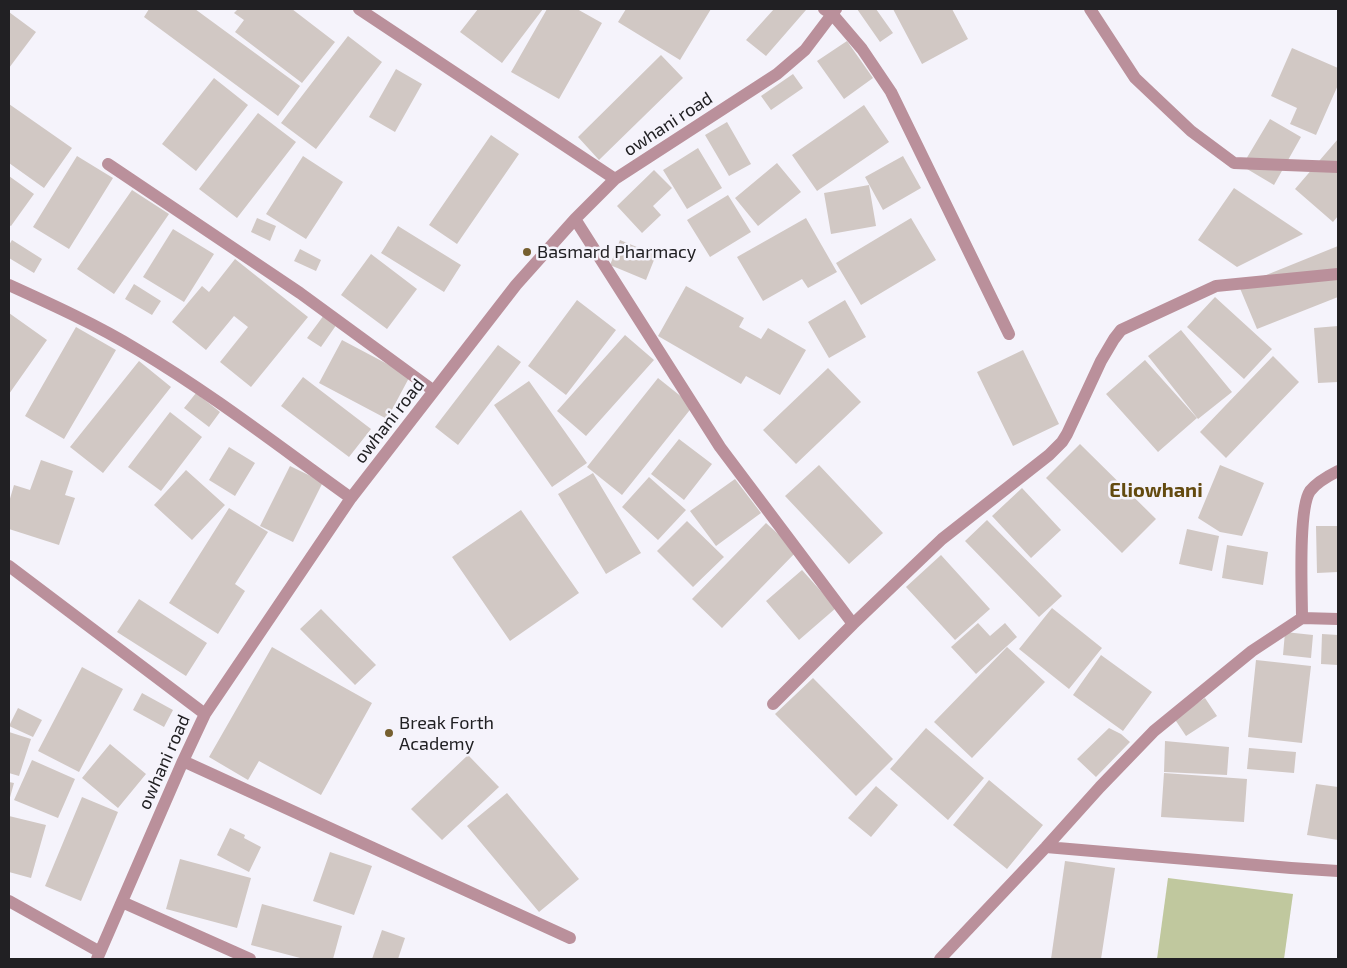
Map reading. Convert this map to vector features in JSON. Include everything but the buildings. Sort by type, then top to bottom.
[{"type":"street","points":[[359,9],[615,179]]},
{"type":"street","points":[[1090,9],[1135,78],[1191,131],[1234,163],[1338,167]]},
{"type":"street","points":[[831,11],[862,49],[891,92],[1009,334]]},
{"type":"street","name":"owhani road","points":[[99,956],[205,714],[351,498],[516,285],[574,219],[615,179],[777,74],[805,50],[831,11]]},
{"type":"street","points":[[108,164],[300,292],[434,392]]},
{"type":"street","points":[[574,219],[720,447],[853,624]]},
{"type":"street","points":[[773,704],[942,539],[1049,455],[1062,442],[1101,361],[1121,330],[1216,286],[1338,274]]},
{"type":"street","points":[[9,285],[64,310],[138,349],[203,392],[351,498]]},
{"type":"street","points":[[1302,618],[1304,508],[1310,492],[1321,481],[1338,471]]},
{"type":"street","points":[[9,566],[205,714]]},
{"type":"street","points":[[940,959],[1154,731],[1252,652],[1302,618],[1338,619]]},
{"type":"street","points":[[183,761],[570,938]]},
{"type":"street","points":[[1046,847],[1338,871]]},
{"type":"street","points":[[9,901],[99,956]]},
{"type":"street","points":[[122,902],[250,959]]},
{"type":"green space","points":[[1168,878],[1293,894],[1284,959],[1157,959]]},
{"type":"place","name":"Basmard Pharmacy","points":[[527,252]]},
{"type":"place","name":"Break Forth Academy","points":[[389,733]]},
{"type":"district","name":"Eliowhani","points":[[1156,490]]}]
